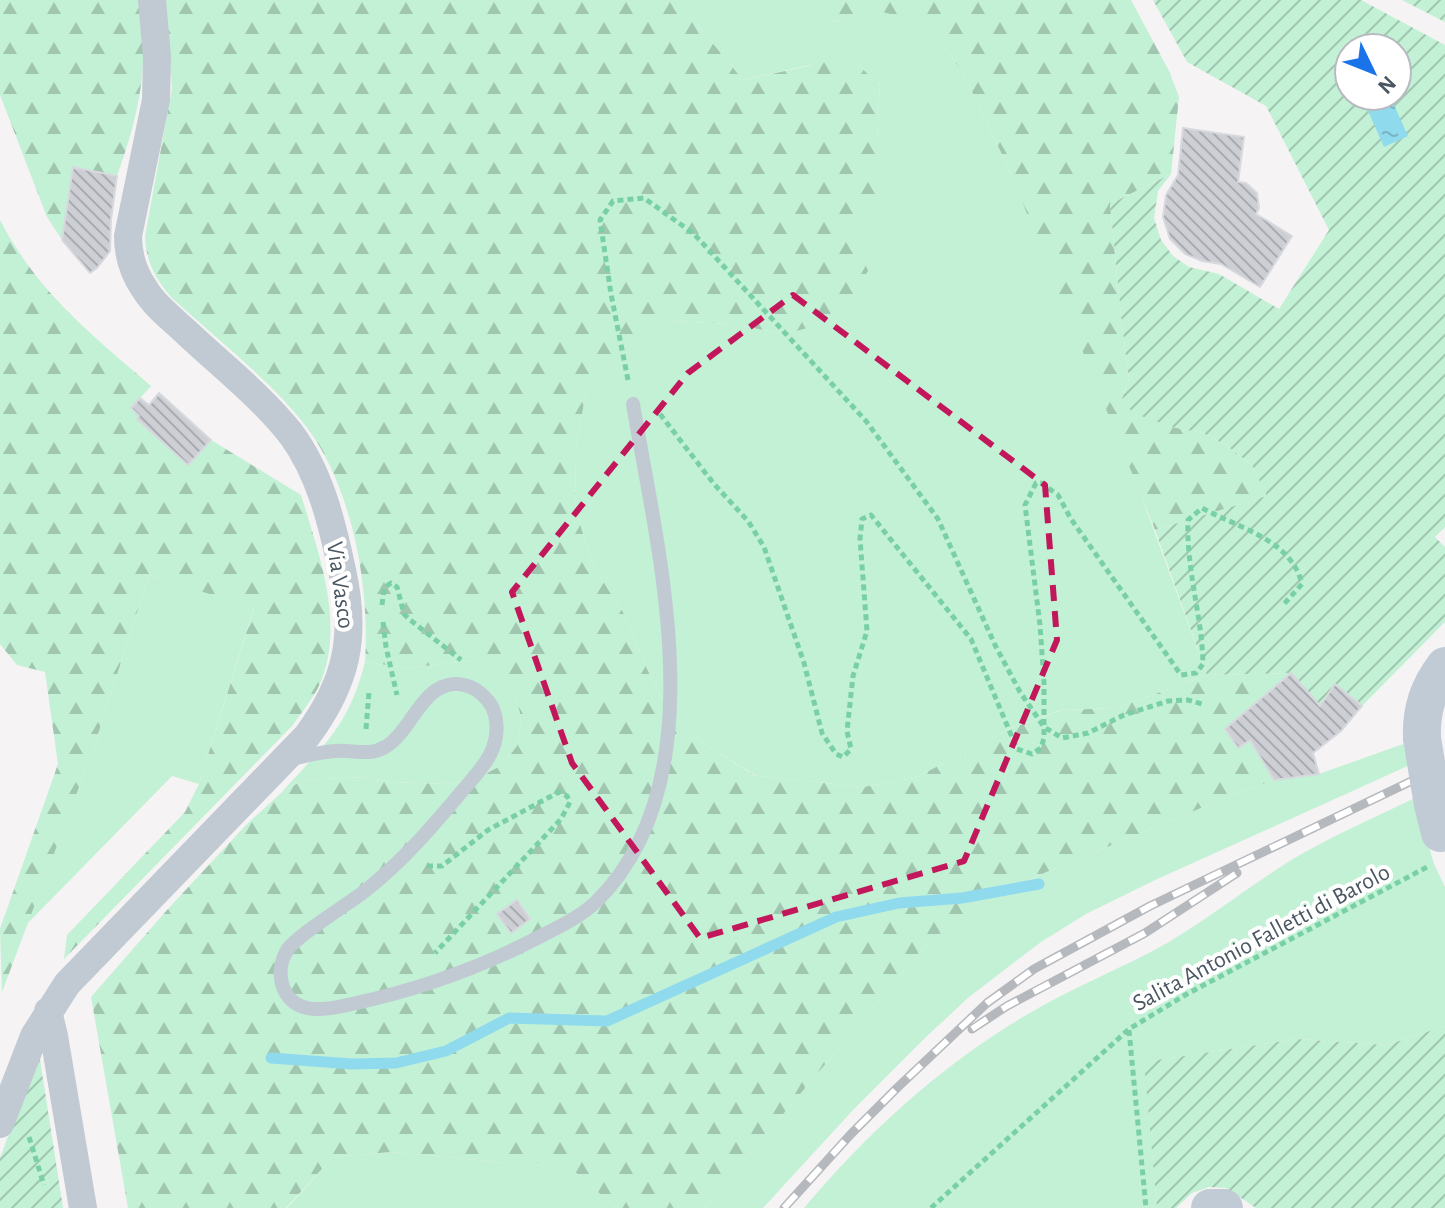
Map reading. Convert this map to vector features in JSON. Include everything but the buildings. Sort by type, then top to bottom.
[{"type":"street","name":"Via Vasco","points":[[0,1124],[34,1036],[67,984],[283,761],[324,712],[340,681],[347,658],[349,625],[346,584],[321,494],[297,442],[266,407],[156,304],[139,280],[130,258],[128,236],[157,86],[152,0]]},
{"type":"street","points":[[1440,848],[1422,738],[1422,717],[1426,698],[1445,666]]},
{"type":"street","points":[[48,1011],[83,1208]]},
{"type":"street","points":[[1210,1208],[1224,1208]]},
{"type":"lane","points":[[283,761],[331,751],[378,751],[392,743],[426,701],[443,686],[461,684],[473,688],[494,710],[497,725],[493,749],[428,831],[368,889],[290,945],[281,962],[281,983],[290,999],[308,1008],[335,1007],[391,996],[440,979],[503,956],[576,917],[593,904],[615,881],[630,858],[650,815],[667,756],[672,684],[665,603],[633,404]]},
{"type":"path","points":[[633,404],[600,220],[613,201],[644,198],[694,234],[866,421],[938,519],[995,645],[1020,692],[1044,727],[1062,738],[1088,733],[1124,715],[1168,701],[1188,700],[1202,704]]},
{"type":"path","points":[[653,408],[664,417],[714,484],[748,521],[764,547],[804,663],[822,733],[836,754],[843,757],[851,749],[847,731],[853,676],[867,631],[860,539],[862,519],[871,515],[971,639],[1017,749],[1032,754],[1041,748],[1044,727],[1040,625],[1025,505],[1036,483],[1058,495],[1071,519],[1181,675],[1196,673],[1203,664],[1196,593],[1187,545],[1188,520],[1202,508],[1272,541],[1298,568],[1302,584],[1284,604]]},
{"type":"path","name":"Salita Antonio Falletti di Barolo","points":[[931,1208],[1129,1029],[1440,848]]},
{"type":"path","points":[[1129,1029],[1146,1208]]},
{"type":"path","points":[[14,1087],[46,1193]]},
{"type":"highlighted area","points":[[793,295],[1045,485],[1057,640],[964,861],[700,938],[572,763],[512,592],[688,373]]},
{"type":"green space","points":[[0,0],[139,0],[143,68],[137,111],[125,154],[117,176],[73,168],[62,240],[47,217],[0,95]]},
{"type":"green space","points":[[165,0],[677,0],[743,80],[849,57],[880,85],[877,138],[880,195],[849,219],[868,271],[837,320],[785,334],[731,324],[671,321],[617,348],[585,397],[575,455],[576,511],[593,566],[623,612],[671,716],[710,748],[756,776],[863,787],[915,778],[1009,729],[1062,710],[1117,708],[1207,675],[1291,673],[1250,740],[1274,780],[991,895],[952,923],[919,953],[704,1208],[616,1208],[565,1163],[507,1163],[391,1152],[333,1157],[286,1208],[128,1208],[91,997],[246,825],[281,793],[303,780],[364,777],[391,782],[448,784],[478,778],[502,765],[517,746],[521,718],[515,691],[494,669],[468,661],[408,668],[365,662],[365,603],[355,541],[337,481],[324,453],[294,412],[243,361],[171,297],[152,269],[145,236],[172,89]]},
{"type":"green space","points":[[677,0],[818,0],[832,22],[882,11],[924,22],[962,71],[1008,167],[1131,468],[1207,675],[1117,708],[1061,710],[1009,729],[915,778],[863,787],[757,776],[710,748],[671,716],[623,612],[593,566],[576,511],[575,455],[585,397],[616,348],[671,321],[731,324],[785,334],[849,218],[877,138],[880,84],[810,65],[743,80]]},
{"type":"green space","points":[[818,0],[1131,0],[1169,71],[1179,97],[1171,174],[1110,204],[1129,378],[1122,399],[1172,427],[1203,433],[1226,445],[1252,465],[1268,496],[1155,530],[1008,167],[962,71],[924,22],[882,12],[831,22]]},
{"type":"green space","points":[[1153,0],[1361,0],[1445,45],[1445,527],[1435,537],[1445,547],[1445,622],[1362,706],[1335,684],[1320,706],[1291,673],[1207,675],[1155,530],[1267,496],[1252,465],[1226,445],[1203,433],[1172,427],[1133,413],[1122,399],[1129,378],[1110,204],[1171,174],[1158,191],[1154,218],[1161,240],[1173,256],[1189,267],[1219,274],[1279,309],[1329,230],[1266,106],[1187,62]]},
{"type":"green space","points":[[1402,0],[1445,0],[1445,22]]},
{"type":"green space","points":[[0,220],[48,291],[151,386],[131,408],[139,416],[137,419],[187,465],[211,440],[301,495],[322,566],[330,616],[326,665],[318,688],[293,725],[64,959],[67,935],[185,812],[199,784],[254,608],[149,575],[93,750],[2,992],[0,929],[58,764],[45,672],[17,665],[0,644]]},
{"type":"green space","points":[[149,575],[254,607],[199,784],[172,776],[27,924],[93,750]]},
{"type":"green space","points":[[468,661],[495,669],[515,691],[521,718],[517,746],[502,765],[478,778],[448,784],[391,782],[364,777],[303,780],[281,793],[333,734],[351,703],[365,662],[408,668]]},
{"type":"green space","points":[[1406,743],[1410,765],[1153,881],[1086,914],[1041,942],[969,997],[926,1037],[853,1110],[763,1208],[704,1208],[919,953],[952,923],[991,895],[1230,796],[1274,780],[1319,774]]},
{"type":"green space","points":[[1415,798],[1434,864],[1445,887],[1445,1026],[1387,1045],[1297,1039],[1145,1062],[1157,1208],[804,1208],[854,1153],[907,1102],[996,1034],[1045,1004],[1169,942],[1301,855]]},
{"type":"green space","points":[[1445,1026],[1445,1208],[1256,1208],[1226,1188],[1209,1187],[1192,1193],[1176,1208],[1157,1208],[1144,1062],[1297,1039],[1387,1045]]},
{"type":"green space","points":[[39,1053],[63,1208],[0,1208],[0,1158]]},
{"type":"green space","points":[[391,1152],[507,1163],[565,1163],[616,1208],[287,1208],[333,1157]]},
{"type":"water","points":[[1369,112],[1397,112],[1408,136],[1384,147]]},
{"type":"waterway","points":[[271,1058],[352,1064],[396,1063],[446,1051],[509,1018],[607,1021],[836,917],[899,903],[962,898],[1039,884]]},
{"type":"railway","points":[[784,1208],[898,1087],[987,1003],[1034,969],[1150,906],[1445,765]]},
{"type":"railway","points":[[972,1029],[1007,1006],[1145,933],[1237,873]]}]
